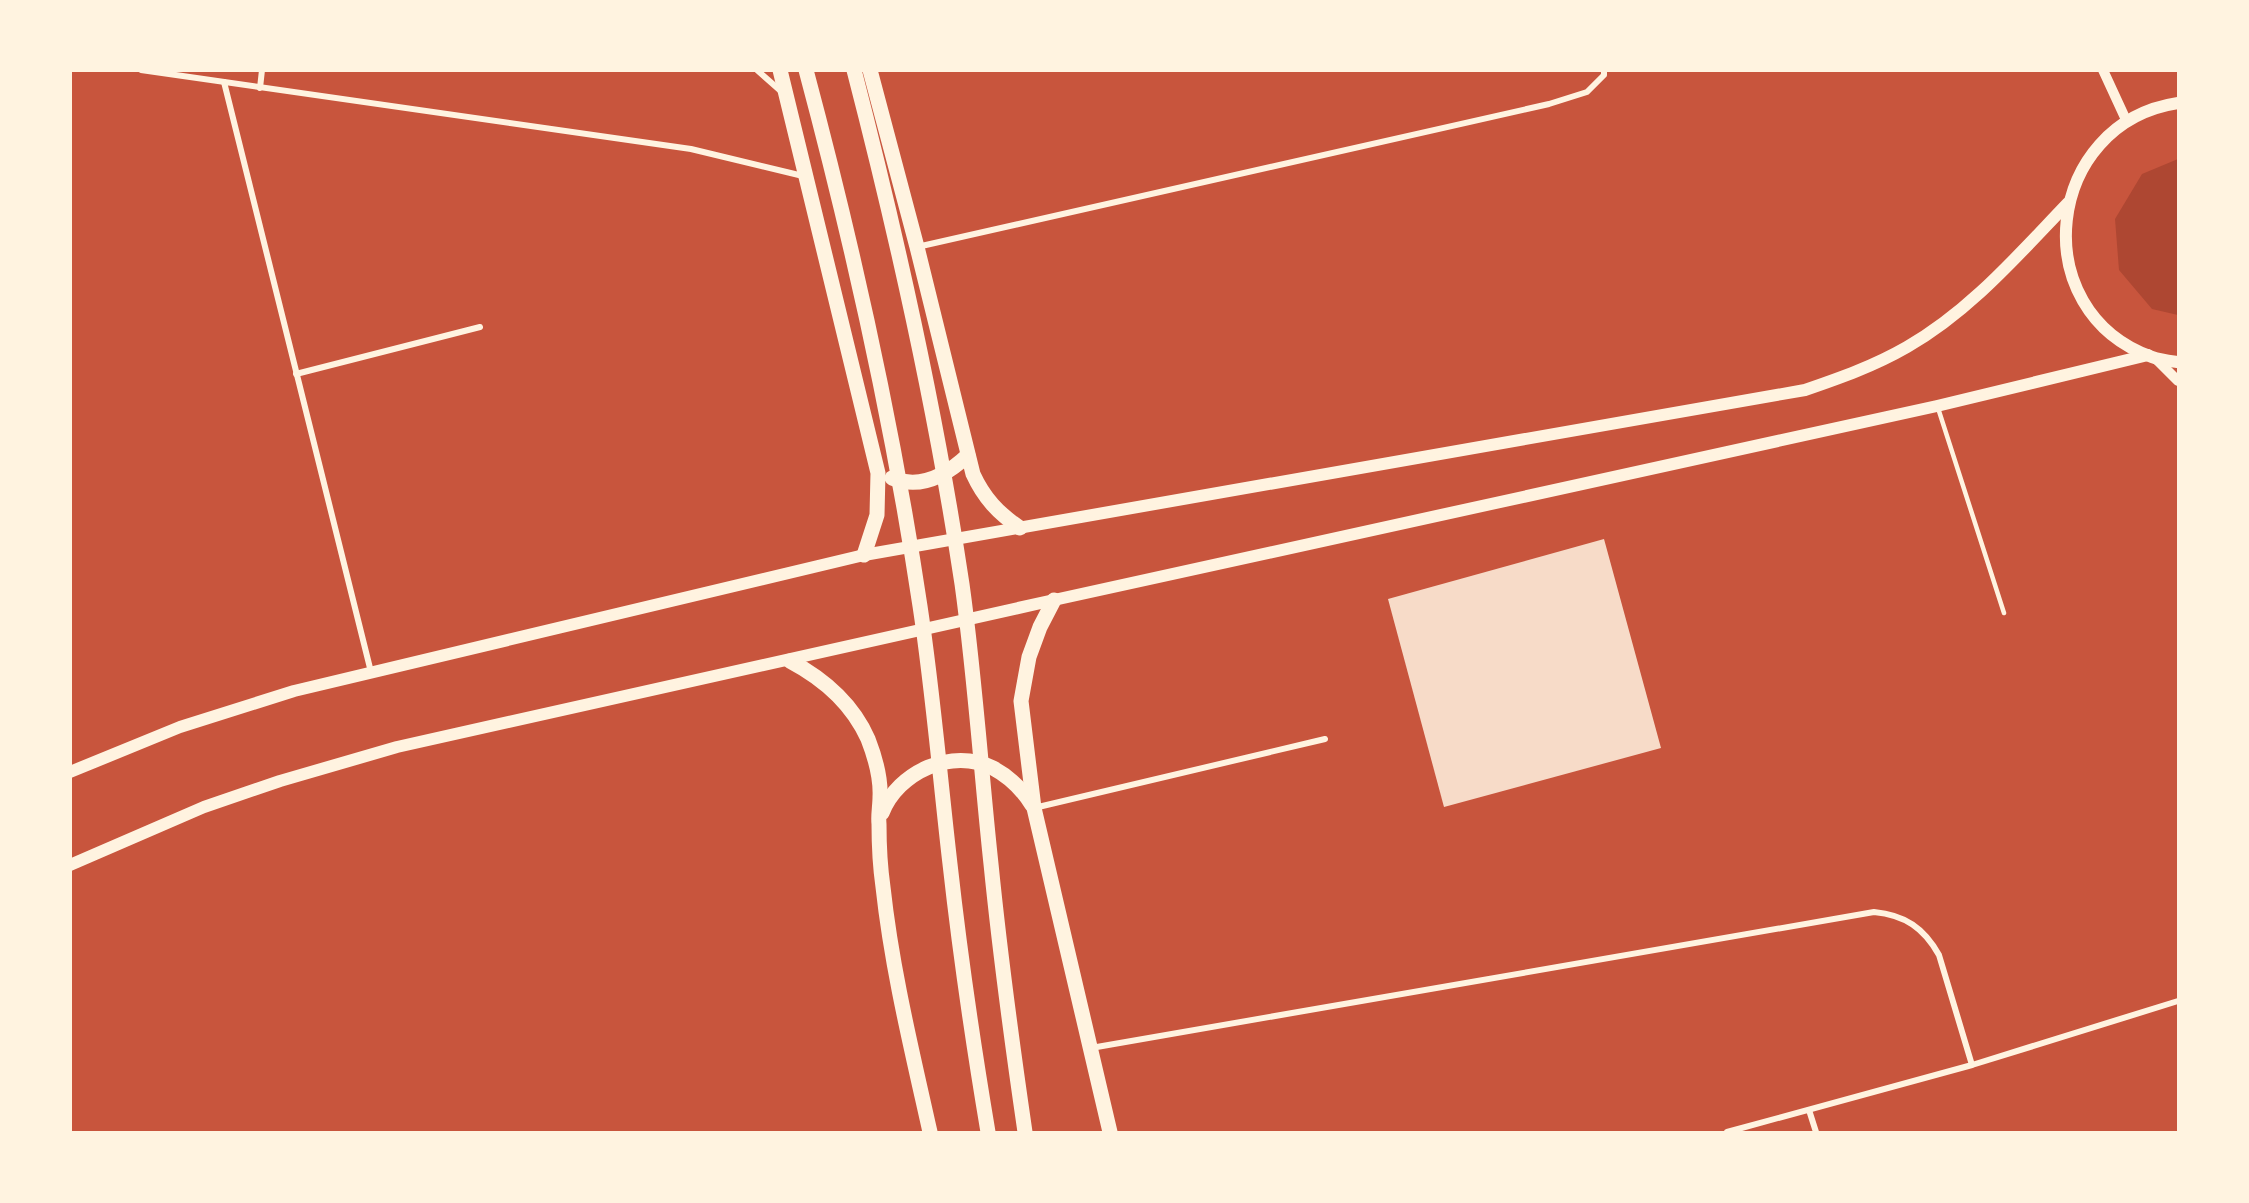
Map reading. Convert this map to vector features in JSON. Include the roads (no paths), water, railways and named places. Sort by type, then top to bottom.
[{"type":"main road","points":[[780,70],[878,472],[877,515],[864,555]]},
{"type":"main road","points":[[806,70],[862,298],[908,529],[921,607],[937,734],[968,1007],[988,1132]]},
{"type":"main road","points":[[854,70],[909,298],[938,443],[962,585],[1007,1004],[1025,1132]]},
{"type":"main road","points":[[870,70],[917,247],[973,474],[980,491],[991,506],[1020,528]]},
{"type":"main road","points":[[2178,103],[2164,105],[2137,116],[2114,130],[2093,150],[2074,184],[2068,203],[2065,230],[2067,256],[2074,282],[2082,298],[2103,327],[2124,343],[2151,357],[2178,362]]},
{"type":"main road","points":[[70,772],[144,741],[218,714],[294,691],[864,555],[1805,390],[1858,372],[1908,346],[1955,315],[1997,278],[2068,203]]},
{"type":"main road","points":[[70,865],[204,807],[329,766],[397,747],[2151,357]]},
{"type":"main road","points":[[878,472],[896,480],[926,481],[936,479],[953,469],[968,455]]},
{"type":"main road","points":[[1054,600],[1040,627],[1029,657],[1021,701],[1034,808],[1110,1132]]},
{"type":"main road","points":[[790,661],[815,675],[836,692],[855,715],[868,739],[877,766],[886,914],[905,1022],[930,1132]]},
{"type":"main road","points":[[879,823],[886,804],[898,787],[932,765],[951,761],[971,762],[991,767],[1008,777],[1023,790],[1034,808]]},
{"type":"street","points":[[141,70],[691,150],[805,177]]},
{"type":"street","points":[[260,88],[262,70]]},
{"type":"street","points":[[757,70],[788,98]]},
{"type":"street","points":[[917,247],[1549,104],[1587,92],[1604,75],[1605,70]]},
{"type":"street","points":[[2103,70],[2127,122]]},
{"type":"street","points":[[224,82],[371,672]]},
{"type":"street","points":[[296,374],[480,327]]},
{"type":"street","points":[[2151,357],[2178,381]]},
{"type":"street","points":[[1034,808],[1325,739]]},
{"type":"street","points":[[1089,1048],[1874,912],[1891,913],[1906,920],[1920,928],[1931,941],[1939,955],[1972,1065]]},
{"type":"street","points":[[1727,1132],[1972,1065],[2178,1001]]},
{"type":"street","points":[[1809,1110],[1816,1132]]},
{"type":"lane","points":[[1937,406],[2004,613]]}]
